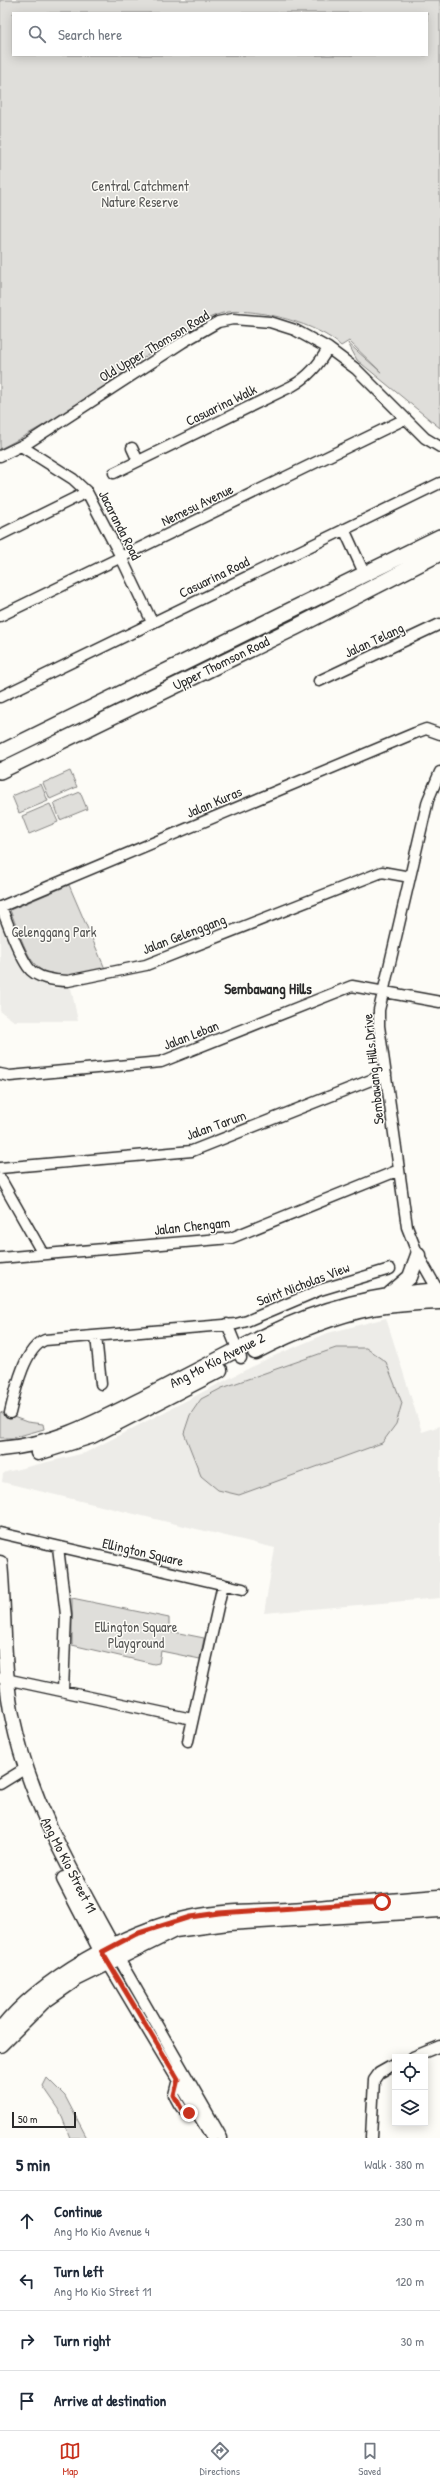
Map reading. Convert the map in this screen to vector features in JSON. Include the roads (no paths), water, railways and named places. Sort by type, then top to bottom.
[{"type":"main road","name":"Upper Thomson Road","points":[[0,753],[440,537]]},
{"type":"main road","name":"Upper Thomson Road","points":[[0,771],[296,627],[440,553]]},
{"type":"main road","points":[[288,612],[283,619],[284,624],[287,627],[296,627]]},
{"type":"main road","points":[[388,1295],[410,1277],[418,1255]]},
{"type":"main road","name":"Ang Mo Kio Avenue 2","points":[[0,1458],[47,1452],[92,1436],[240,1354],[271,1332],[319,1312],[366,1298],[388,1295],[439,1294]]},
{"type":"main road","name":"Ang Mo Kio Avenue 2","points":[[0,1449],[38,1445],[76,1431],[240,1354],[306,1329],[356,1313],[439,1294]]},
{"type":"main road","name":"Ang Mo Kio Street 11","points":[[0,1563],[4,1678],[23,1769]]},
{"type":"main road","name":"Ang Mo Kio Street 11","points":[[0,1694],[8,1736],[57,1846],[109,1955]]},
{"type":"main road","points":[[0,2045],[43,2002],[136,1934],[190,1917],[219,1913],[276,1911],[440,1897]]},
{"type":"main road","points":[[0,2031],[14,2012],[38,1992],[65,1973],[164,1934],[188,1928],[228,1923],[440,1910]]},
{"type":"street","name":"Old Upper Thomson Road","points":[[0,456],[21,446],[183,342],[218,322],[234,319],[270,322],[295,330],[328,348],[356,369],[405,419],[426,438],[440,447]]},
{"type":"street","name":"Casuarina Walk","points":[[114,473],[292,386],[313,368],[328,348]]},
{"type":"street","name":"Nemesu Avenue","points":[[0,616],[405,419]]},
{"type":"street","name":"Jacaranda Road","points":[[21,446],[73,479],[87,492],[121,557],[152,622]]},
{"type":"street","points":[[132,448],[138,461]]},
{"type":"street","name":"Casuarina Road","points":[[0,697],[440,483]]},
{"type":"street","points":[[0,535],[87,492]]},
{"type":"street","points":[[344,529],[365,575]]},
{"type":"street","name":"Jalan Telang","points":[[319,681],[440,624]]},
{"type":"street","name":"Jalan Kuras","points":[[0,907],[415,733],[426,729],[440,734]]},
{"type":"street","name":"Sembawang Hills Drive","points":[[439,1294],[418,1255],[408,1227],[386,1074],[379,1010],[428,800],[440,772]]},
{"type":"street","name":"Jalan Gelenggang","points":[[0,907],[28,968],[46,978],[68,981],[146,965],[382,872],[410,877]]},
{"type":"street","name":"Jalan Leban","points":[[0,1074],[10,1076],[161,1062],[352,986],[440,1002]]},
{"type":"street","name":"Jalan Tarum","points":[[0,1168],[192,1151],[386,1074]]},
{"type":"street","name":"Jalan Chengam","points":[[0,1258],[231,1238],[399,1170]]},
{"type":"street","points":[[0,1178],[43,1254]]},
{"type":"street","name":"Saint Nicholas View","points":[[10,1413],[15,1392],[31,1350],[38,1343],[45,1340],[247,1321],[320,1290],[390,1269]]},
{"type":"street","points":[[227,1324],[240,1354]]},
{"type":"street","points":[[96,1336],[101,1384]]},
{"type":"street","name":"Ellington Square","points":[[0,1533],[243,1588]]},
{"type":"street","points":[[58,1547],[66,1615],[63,1690]]},
{"type":"street","points":[[188,1741],[223,1584]]},
{"type":"street","points":[[4,1678],[192,1719]]},
{"type":"street","points":[[0,1784],[23,1769]]},
{"type":"street","name":"Ang Mo Kio Street 11","points":[[109,1955],[178,2079],[174,2095],[182,2110],[189,2113],[197,2112],[212,2138]]},
{"type":"street","name":"Ang Mo Kio Street 11","points":[[109,1955],[222,2138]]},
{"type":"street","points":[[420,2054],[440,2046]]},
{"type":"street","points":[[371,2138],[374,2080],[379,2073],[392,2066]]},
{"type":"district","name":"Sembawang Hills","points":[[268,989]]},
{"type":"park label","name":"Central Catchment Nature Reserve","points":[[140,194]]},
{"type":"park label","name":"Gelenggang Park","points":[[54,932]]},
{"type":"park label","name":"Ellington Square Playground","points":[[136,1636]]}]
